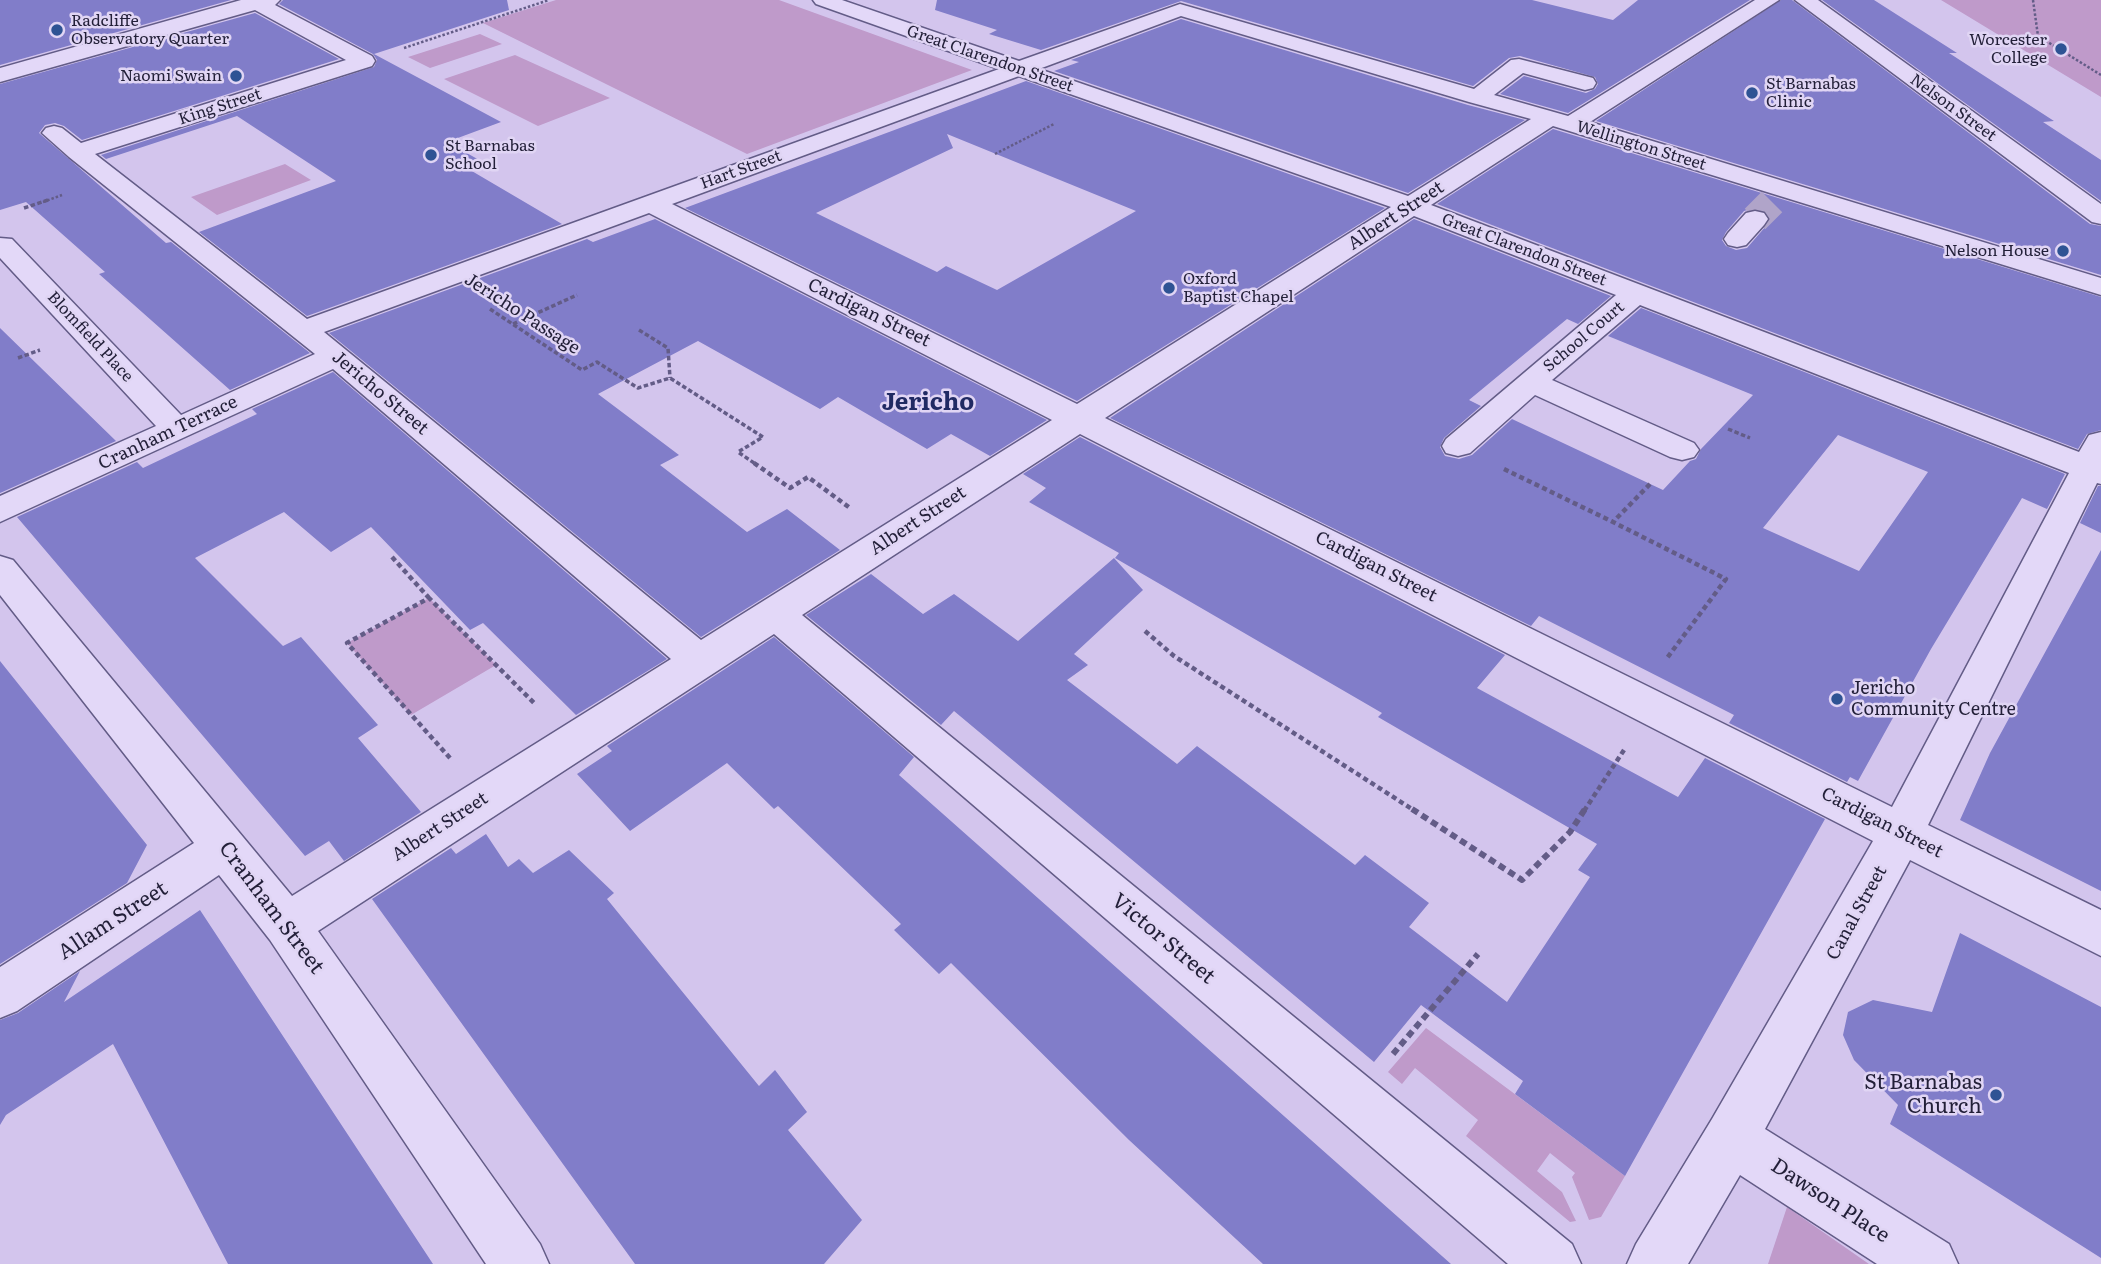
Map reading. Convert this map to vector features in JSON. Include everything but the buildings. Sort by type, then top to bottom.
[{"type":"street","name":"Great Clarendon Street","points":[[823,0],[1411,206],[1636,293],[2096,461]]},
{"type":"street","name":"Albert Street","points":[[287,925],[1411,206],[1769,0]]},
{"type":"street","name":"Nelson Street","points":[[1805,0],[2101,216]]},
{"type":"street","points":[[0,75],[259,1],[364,61]]},
{"type":"street","name":"Hart Street","points":[[303,330],[1180,10]]},
{"type":"street","name":"Wellington Street","points":[[1180,10],[1560,121],[1770,204],[2101,287]]},
{"type":"street","name":"King Street","points":[[65,143],[364,61]]},
{"type":"street","points":[[1477,97],[1519,65],[1585,83]]},
{"type":"street","name":"Jericho Street","points":[[65,143],[336,356],[699,660]]},
{"type":"street","name":"Cardigan Street","points":[[650,203],[2101,934]]},
{"type":"street","points":[[1737,239],[1770,204]]},
{"type":"street","name":"Blomfield Place","points":[[3,245],[177,429]]},
{"type":"street","name":"School Court","points":[[1458,446],[1636,293]]},
{"type":"street","name":"Cranham Terrace","points":[[0,510],[336,356]]},
{"type":"street","points":[[1531,382],[1682,450]]},
{"type":"street","name":"Canal Street","points":[[1656,1264],[1731,1138],[1902,832],[2096,461]]},
{"type":"street","name":"Cranham Street","points":[[0,569],[287,925],[520,1264]]},
{"type":"street","name":"Victor Street","points":[[774,613],[1552,1264]]},
{"type":"street","name":"Allam Street","points":[[0,995],[225,847]]},
{"type":"street","name":"Dawson Place","points":[[1731,1138],[1929,1264]]},
{"type":"path","points":[[364,61],[549,0]]},
{"type":"path","points":[[2033,0],[2038,36],[2101,75]]},
{"type":"path","points":[[12,212],[111,178]]},
{"type":"path","name":"Jericho Passage","points":[[443,279],[582,370],[597,362],[638,387],[670,378]]},
{"type":"path","points":[[513,324],[577,295]]},
{"type":"path","points":[[639,330],[668,348],[670,378],[763,438],[738,452],[790,488],[808,477],[891,538]]},
{"type":"path","points":[[1614,522],[1709,421],[1750,438]]},
{"type":"path","points":[[1145,631],[1174,656],[1522,880],[1570,831],[1645,702],[1726,579],[1458,446]]},
{"type":"path","points":[[392,557],[572,742]]},
{"type":"path","points":[[429,598],[347,643],[485,798]]},
{"type":"path","points":[[1354,1099],[1478,954]]},
{"type":"shaded area","points":[[556,0],[779,0],[972,70],[747,154],[483,23]]},
{"type":"shaded area","name":"Worcester College","points":[[1941,0],[2101,0],[2101,97]]},
{"type":"shaded area","points":[[480,34],[502,44],[430,68],[408,57]]},
{"type":"shaded area","points":[[515,55],[610,98],[538,126],[444,79]]},
{"type":"shaded area","points":[[285,164],[311,180],[217,215],[191,197]]},
{"type":"shaded area","points":[[429,598],[496,665],[411,715],[347,643]]},
{"type":"shaded area","points":[[1426,1028],[1625,1176],[1601,1217],[1589,1220],[1572,1177],[1575,1173],[1550,1153],[1537,1171],[1562,1192],[1576,1221],[1570,1222],[1466,1136],[1478,1120],[1415,1068],[1402,1084],[1388,1072]]},
{"type":"shaded area","points":[[1787,1207],[1869,1264],[1768,1264]]},
{"type":"tunnel","points":[[1755,219],[1772,202]]},
{"type":"place","name":"Radcliffe Observatory Quarter","points":[[57,30]]},
{"type":"place","name":"Worcester College","points":[[2061,49]]},
{"type":"place","name":"Naomi Swain","points":[[236,76]]},
{"type":"place","name":"St Barnabas Clinic","points":[[1752,93]]},
{"type":"place","name":"St Barnabas School","points":[[431,155]]},
{"type":"place","name":"Nelson House","points":[[2063,251]]},
{"type":"place","name":"Oxford Baptist Chapel","points":[[1169,288]]},
{"type":"place","name":"Jericho Community Centre","points":[[1837,699]]},
{"type":"place","name":"St Barnabas Church","points":[[1996,1095]]},
{"type":"district","name":"Jericho","points":[[928,403]]}]
